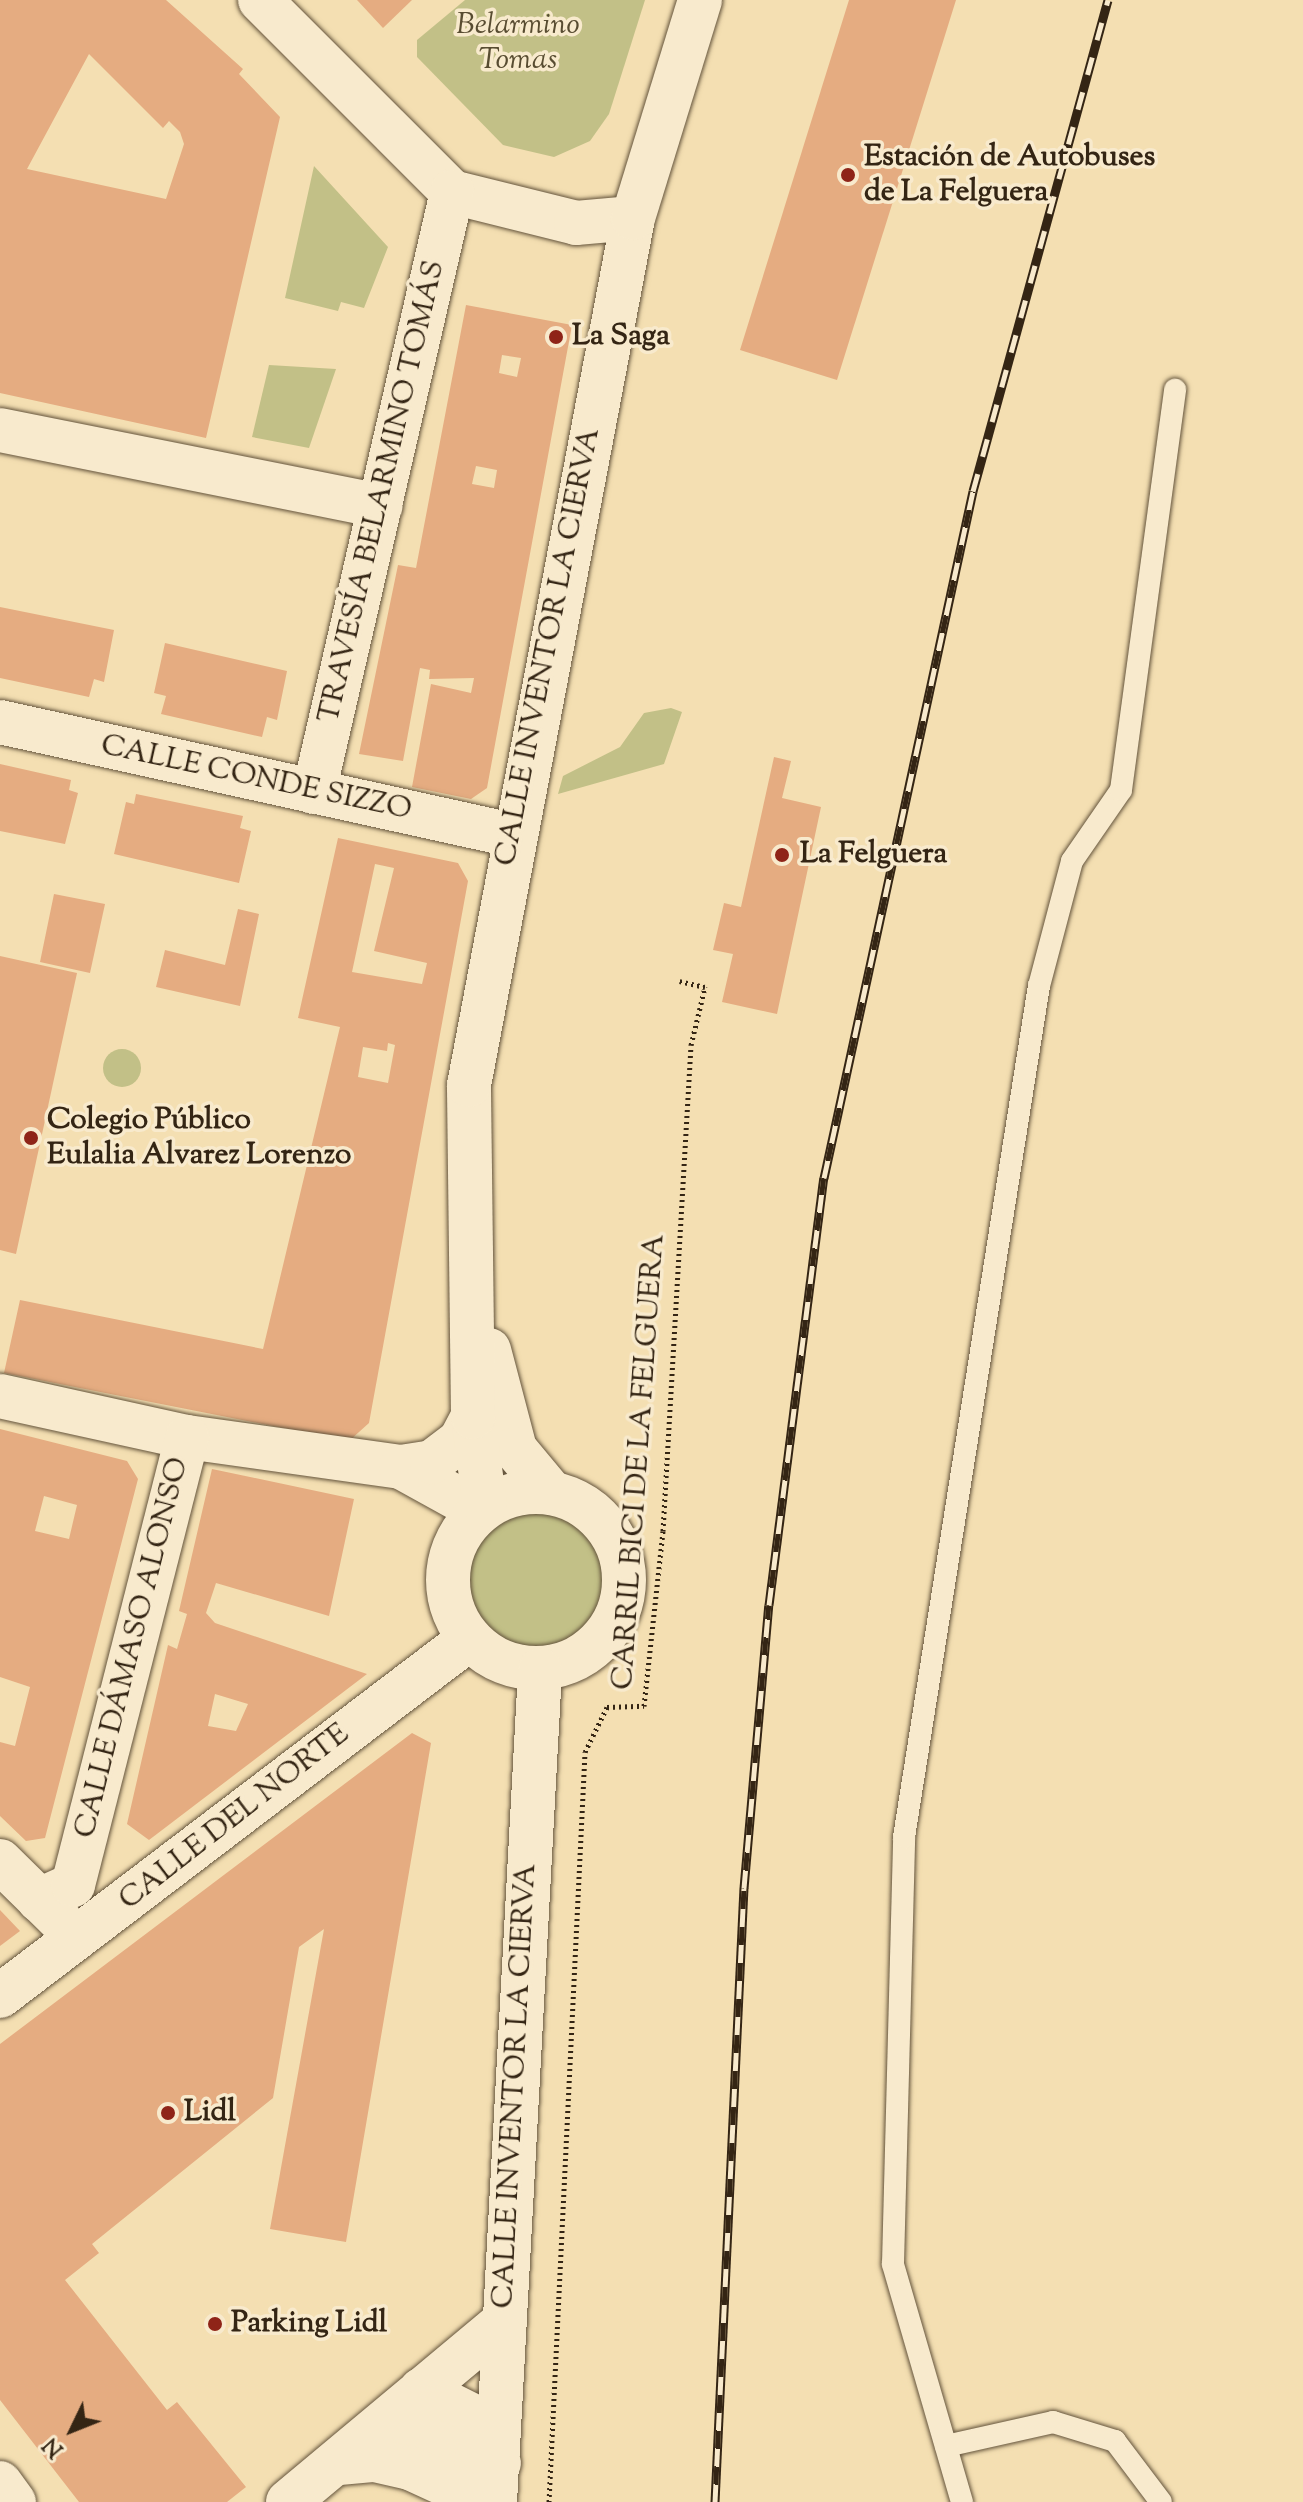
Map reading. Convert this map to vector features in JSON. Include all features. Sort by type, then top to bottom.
[{"type":"street","points":[[260,0],[452,192],[576,223],[633,218]]},
{"type":"street","name":"CALLE INVENTOR LA CIERVA","points":[[482,1507],[473,1417],[477,1304],[469,1085],[512,835],[633,218],[700,0]]},
{"type":"street","name":"TRAVESÍA BELARMINO TOMÁS","points":[[314,792],[452,192]]},
{"type":"street","points":[[0,430],[380,506]]},
{"type":"street","name":"CALLE CONDE SIZZO","points":[[0,722],[512,835]]},
{"type":"street","name":"CALLE INVENTOR LA CIERVA","points":[[477,1304],[515,1449],[550,1491]]},
{"type":"street","points":[[0,1396],[187,1437],[401,1467],[432,1462],[460,1441],[473,1417]]},
{"type":"street","name":"CALLE DÁMASO ALONSO","points":[[39,1900],[73,1885],[187,1437]]},
{"type":"street","points":[[401,1467],[482,1507]]},
{"type":"street","points":[[517,1491],[550,1491],[572,1498],[601,1521],[616,1541],[625,1588],[614,1624],[580,1658],[540,1670],[502,1664],[468,1640],[447,1596],[450,1552],[482,1507],[517,1491]]},
{"type":"street","name":"CALLE DEL NORTE","points":[[0,1996],[468,1640]]},
{"type":"street","name":"CALLE INVENTOR LA CIERVA","points":[[494,2474],[540,1670]]},
{"type":"street","name":"CALLE DÁMASO ALONSO","points":[[79,1860],[86,1880],[100,1888],[135,1895]]},
{"type":"street","points":[[0,1861],[78,1939]]},
{"type":"street","points":[[288,2502],[400,2415],[502,2323]]},
{"type":"street","points":[[400,2415],[494,2474]]},
{"type":"street","points":[[339,2463],[375,2460],[410,2468],[494,2474]]},
{"type":"street","points":[[0,2483],[14,2502]]},
{"type":"lane","points":[[962,2502],[893,2264],[904,1837],[1039,986],[1072,861],[1121,790],[1175,390]]},
{"type":"lane","points":[[946,2446],[1053,2422],[1115,2441],[1161,2502]]},
{"type":"path","name":"CARRIL BICI DE LA FELGUERA","points":[[549,2502],[585,1752],[607,1707],[644,1706],[663,1531],[691,1045],[705,987],[680,981]]},
{"type":"green space","name":"Belarmino Tomas","points":[[465,0],[645,0],[609,114],[590,141],[554,157],[503,145],[417,57],[417,40]]},
{"type":"green space","points":[[314,166],[388,247],[364,308],[341,302],[338,311],[285,298]]},
{"type":"green space","points":[[269,365],[336,369],[309,448],[252,437]]},
{"type":"green space","points":[[671,708],[682,712],[664,764],[558,794],[563,776],[620,747],[644,713]]},
{"type":"green space","points":[[122,1049],[135,1055],[141,1068],[135,1081],[122,1087],[109,1081],[103,1068],[109,1055]]},
{"type":"green space","points":[[536,1492],[570,1498],[599,1517],[618,1546],[624,1580],[618,1614],[599,1643],[570,1662],[536,1668],[502,1662],[473,1643],[454,1614],[448,1580],[454,1546],[473,1517],[502,1498]]},
{"type":"building","points":[[0,0],[166,0],[243,69],[239,74],[280,117],[206,438],[0,393]],"holes":[[[89,54],[163,128],[169,121],[180,132],[184,144],[166,199],[27,169]]]},
{"type":"building","points":[[357,0],[412,0],[383,28]]},
{"type":"building","name":"Estación de Autobuses de La Felguera","points":[[849,0],[956,0],[837,380],[740,350]]},
{"type":"building","points":[[466,305],[572,325],[487,788],[471,799],[412,787],[431,684],[471,693],[474,678],[429,679],[430,670],[420,668],[403,761],[359,754],[398,565],[416,568]],"holes":[[[502,355],[521,358],[517,377],[499,373]],[[476,466],[497,470],[494,488],[472,484]]]},
{"type":"building","points":[[0,607],[114,630],[104,682],[94,679],[89,697],[0,678]]},
{"type":"building","points":[[165,643],[287,671],[277,720],[267,717],[262,737],[161,714],[166,696],[154,693]]},
{"type":"building","name":"La Felguera","points":[[774,757],[791,761],[782,798],[821,807],[777,1014],[722,1002],[733,954],[713,950],[724,903],[741,907]]},
{"type":"building","points":[[0,764],[71,780],[69,790],[78,793],[65,844],[0,831]]},
{"type":"building","points":[[136,794],[243,816],[240,828],[251,831],[239,883],[114,854],[126,802],[134,804]]},
{"type":"building","points":[[338,838],[458,863],[468,881],[369,1423],[349,1441],[4,1373],[20,1300],[263,1349],[340,1027],[298,1018]],"holes":[[[375,864],[394,868],[374,951],[427,963],[422,984],[352,972]],[[388,1043],[395,1045],[388,1083],[358,1077],[363,1047],[387,1051]]]},
{"type":"building","points":[[54,894],[105,904],[90,973],[40,962]]},
{"type":"building","points":[[238,909],[259,914],[240,1006],[156,987],[165,950],[225,965]]},
{"type":"building","name":"Colegio Público Eulalia Alvarez Lorenzo","points":[[0,956],[77,973],[16,1254],[0,1250]]},
{"type":"building","points":[[0,1429],[127,1461],[138,1479],[45,1838],[26,1841],[0,1816],[0,1742],[15,1746],[30,1687],[0,1677]],"holes":[[[44,1496],[77,1505],[69,1539],[35,1531]]]},
{"type":"building","points":[[212,1469],[354,1499],[329,1616],[216,1583],[206,1613],[215,1623],[367,1674],[149,1840],[127,1824],[168,1645],[177,1649],[187,1614],[179,1611]],"holes":[[[215,1694],[248,1704],[236,1731],[208,1726]]]},
{"type":"building","points":[[412,1733],[431,1743],[346,2242],[270,2229],[324,1929],[299,1947],[273,2098],[92,2244],[99,2253],[65,2280],[167,2410],[177,2402],[246,2487],[227,2502],[79,2502],[0,2400],[0,2044]]},
{"type":"building","points":[[0,1910],[20,1931],[0,1946]]},
{"type":"railway","points":[[715,2502],[744,1888],[769,1605],[824,1178],[973,491],[1108,0]]},
{"type":"place","name":"Estación de Autobuses de La Felguera","points":[[848,175]]},
{"type":"place","name":"La Saga","points":[[556,337]]},
{"type":"place","name":"La Felguera","points":[[782,855]]},
{"type":"place","name":"Colegio Público Eulalia Alvarez Lorenzo","points":[[31,1138]]},
{"type":"place","name":"Lidl","points":[[168,2113]]},
{"type":"place","name":"Parking Lidl","points":[[215,2324]]}]
